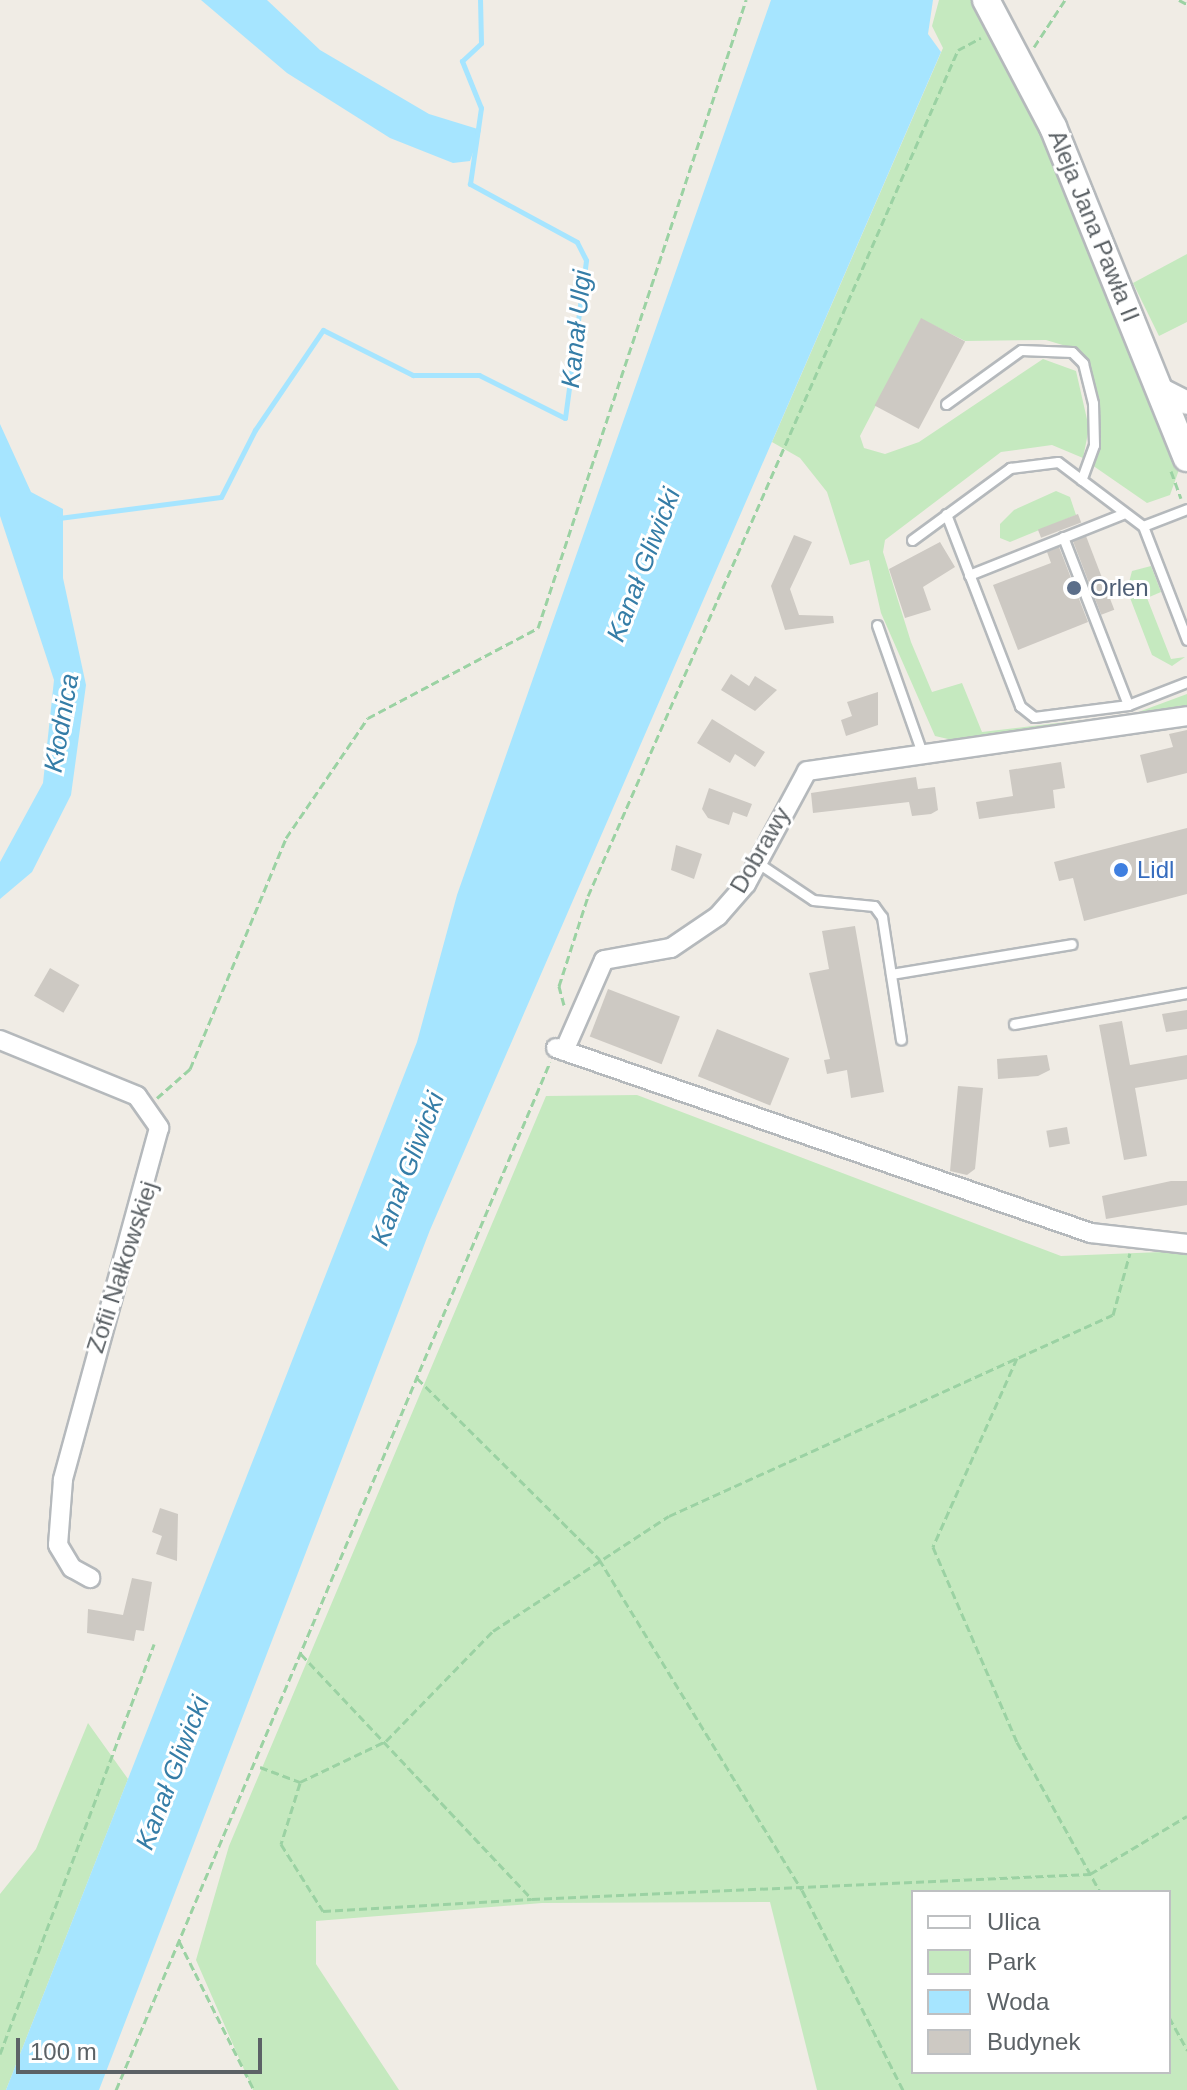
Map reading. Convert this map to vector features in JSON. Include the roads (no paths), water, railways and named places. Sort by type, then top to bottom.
[{"type":"main road","name":"Aleja Jana Pawła II","points":[[986,0],[1023,63],[1185,445]]},
{"type":"street","points":[[1160,389],[1187,403]]},
{"type":"street","points":[[921,750],[1187,716]]},
{"type":"street","name":"Dobrawy","points":[[921,750],[807,771],[758,863],[718,916],[693,936],[652,955],[604,960],[560,1049],[834,1149],[1134,1242],[1187,1244]]},
{"type":"street","name":"Zofii Nałkowskiej","points":[[0,1040],[149,1106],[159,1147],[92,1358],[58,1519],[65,1560],[90,1578]]},
{"type":"lane","points":[[946,404],[1021,350],[1072,352],[1083,363],[1093,403],[1094,445],[1081,480]]},
{"type":"lane","points":[[912,540],[1010,468],[1036,461],[1058,462],[1122,514],[1143,526],[1187,640]]},
{"type":"lane","points":[[1143,526],[1187,509]]},
{"type":"lane","points":[[946,514],[1020,706],[1034,717],[1128,705],[1187,682]]},
{"type":"lane","points":[[969,575],[1122,514]]},
{"type":"lane","points":[[1063,537],[1128,705]]},
{"type":"lane","points":[[877,625],[921,750]]},
{"type":"lane","points":[[758,863],[813,900],[874,906],[891,974],[901,1040]]},
{"type":"lane","points":[[891,974],[1072,944]]},
{"type":"lane","points":[[1014,1024],[1187,993]]},
{"type":"water","points":[[201,0],[267,0],[320,50],[429,114],[481,130],[470,161],[453,163],[390,138],[287,73]]},
{"type":"water","name":"Kanał Gliwicki","points":[[771,0],[933,0],[928,34],[941,52],[430,1230],[99,2090],[6,2090],[417,1042],[457,895]]},
{"type":"water","name":"Kłodnica","points":[[0,424],[31,492],[63,509],[63,578],[86,685],[71,795],[32,872],[0,899],[0,862],[43,783],[54,680],[0,516]]},
{"type":"waterway","name":"Kanał Ulgi","points":[[59,518],[221,497],[255,430],[323,330],[413,375],[479,375],[565,418],[586,260],[577,242],[470,184],[481,108],[462,61],[481,43],[480,0]]},
{"type":"place","name":"Orlen","points":[[1074,588]]},
{"type":"place","name":"Lidl","points":[[1121,870]]}]
